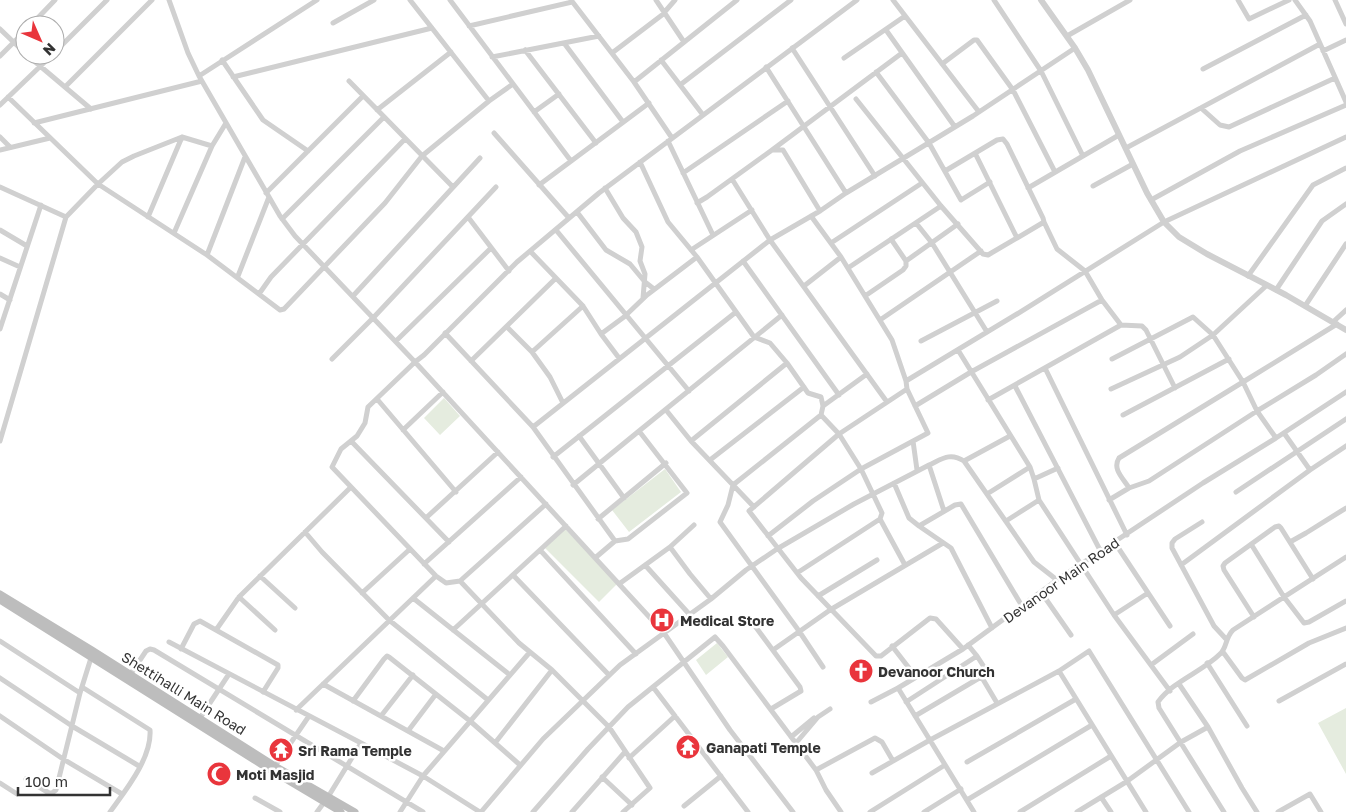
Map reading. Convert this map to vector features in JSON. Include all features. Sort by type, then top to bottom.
[{"type":"main road","name":"Shettihalli Main Road","points":[[2,600],[91,658],[326,800],[355,812]]},
{"type":"main road","name":"Shettihalli Main Road","points":[[2,600],[92,650],[275,766],[326,800],[340,812]]},
{"type":"street","points":[[41,15],[55,0]]},
{"type":"street","points":[[65,43],[107,0]]},
{"type":"street","points":[[65,87],[152,0]]},
{"type":"street","points":[[169,0],[188,53],[200,78],[282,219],[303,244],[374,317],[664,633],[730,730],[793,812]]},
{"type":"street","points":[[34,123],[200,78],[222,60],[317,0]]},
{"type":"street","points":[[333,23],[374,0]]},
{"type":"street","points":[[410,0],[489,101]]},
{"type":"street","points":[[450,0],[571,161]]},
{"type":"street","points":[[656,0],[684,42]]},
{"type":"street","points":[[612,53],[664,13],[675,0]]},
{"type":"street","points":[[634,82],[737,0]]},
{"type":"street","points":[[680,85],[791,0]]},
{"type":"street","points":[[546,504],[460,581],[446,583],[424,564],[332,467],[340,449],[356,436],[365,423],[368,407],[424,355],[508,271],[605,188],[857,0]]},
{"type":"street","points":[[893,0],[979,112]]},
{"type":"street","points":[[994,0],[1041,71],[1083,156]]},
{"type":"street","points":[[1041,0],[1067,36],[1088,70],[1133,164],[1164,222],[1180,237],[1206,254],[1276,290],[1346,330]]},
{"type":"street","points":[[1067,36],[1130,0]]},
{"type":"street","points":[[1238,0],[1249,19],[1289,0]]},
{"type":"street","points":[[1151,200],[1230,156],[1346,103],[1306,15],[1295,0]]},
{"type":"street","points":[[1335,0],[1346,24]]},
{"type":"street","points":[[469,26],[572,1],[634,82],[670,139],[683,173],[713,235]]},
{"type":"street","points":[[1203,69],[1306,15]]},
{"type":"street","points":[[844,58],[905,16]]},
{"type":"street","points":[[233,77],[432,28]]},
{"type":"street","points":[[0,30],[13,43],[0,56]]},
{"type":"street","points":[[886,30],[955,127]]},
{"type":"street","points":[[492,56],[599,36]]},
{"type":"street","points":[[942,64],[974,40],[977,40],[1013,90],[1055,172]]},
{"type":"street","points":[[1323,51],[1346,40]]},
{"type":"street","points":[[564,43],[623,122]]},
{"type":"street","points":[[1126,148],[1320,44]]},
{"type":"street","points":[[792,48],[875,176]]},
{"type":"street","points":[[533,427],[770,240],[979,112],[1075,48]]},
{"type":"street","points":[[525,50],[596,143]]},
{"type":"street","points":[[377,110],[451,52]]},
{"type":"street","points":[[697,203],[772,150],[902,53]]},
{"type":"street","points":[[222,60],[263,120],[308,151]]},
{"type":"street","points":[[661,60],[703,115]]},
{"type":"street","points":[[0,106],[41,66],[91,109]]},
{"type":"street","points":[[766,67],[846,193]]},
{"type":"street","points":[[876,72],[929,143],[961,200],[990,182]]},
{"type":"street","points":[[1201,108],[1220,125],[1229,127],[1336,78]]},
{"type":"street","points":[[349,81],[452,187]]},
{"type":"street","points":[[8,97],[98,184],[238,276],[276,308],[284,309],[391,196],[412,166],[422,156],[489,101],[513,84]]},
{"type":"street","points":[[534,112],[559,94]]},
{"type":"street","points":[[238,276],[267,195],[363,96]]},
{"type":"street","points":[[856,99],[940,206],[985,255],[1044,222]]},
{"type":"street","points":[[683,173],[788,101]]},
{"type":"street","points":[[540,185],[648,104]]},
{"type":"street","points":[[282,219],[384,117]]},
{"type":"street","points":[[174,233],[212,146],[226,123]]},
{"type":"street","points":[[494,133],[569,218]]},
{"type":"street","points":[[1028,188],[1120,135]]},
{"type":"street","points":[[0,137],[10,147]]},
{"type":"street","points":[[0,441],[66,217],[122,162],[134,156],[182,137],[212,146]]},
{"type":"street","points":[[148,217],[182,137]]},
{"type":"street","points":[[906,381],[1164,222],[1346,137]]},
{"type":"street","points":[[0,150],[50,138]]},
{"type":"street","points":[[259,294],[271,276],[405,139]]},
{"type":"street","points":[[946,172],[997,140],[1002,139],[1007,144],[1056,249],[1085,271],[1102,300],[1121,325]]},
{"type":"street","points":[[772,150],[783,150],[820,211]]},
{"type":"street","points":[[976,153],[1017,238]]},
{"type":"street","points":[[207,255],[246,157]]},
{"type":"street","points":[[353,296],[480,158]]},
{"type":"street","points":[[640,162],[664,214],[754,337],[770,343],[787,363],[808,394],[821,397],[823,406],[821,415],[733,485],[728,505],[720,522],[753,565],[823,667]]},
{"type":"street","points":[[1093,186],[1133,164]]},
{"type":"street","points":[[1248,276],[1314,185],[1346,168]]},
{"type":"street","points":[[732,179],[770,240],[887,402]]},
{"type":"street","points":[[831,243],[922,183]]},
{"type":"street","points":[[332,359],[496,187]]},
{"type":"street","points":[[0,188],[66,217]]},
{"type":"street","points":[[605,188],[623,218],[636,232],[642,247],[640,261],[645,274],[643,298]]},
{"type":"street","points":[[0,196],[6,190]]},
{"type":"street","points":[[1276,290],[1322,221],[1346,204]]},
{"type":"street","points":[[0,329],[40,205]]},
{"type":"street","points":[[848,268],[940,206]]},
{"type":"street","points":[[691,250],[752,210]]},
{"type":"street","points":[[577,212],[606,250],[630,264],[645,282],[654,289]]},
{"type":"street","points":[[768,536],[813,501],[861,469],[928,433],[907,388],[895,346],[841,257],[811,216]]},
{"type":"street","points":[[468,217],[508,271]]},
{"type":"street","points":[[916,223],[932,243],[987,332]]},
{"type":"street","points":[[906,261],[958,224]]},
{"type":"street","points":[[0,230],[27,246]]},
{"type":"street","points":[[556,230],[690,391]]},
{"type":"street","points":[[865,296],[906,266],[906,261],[891,239]]},
{"type":"street","points":[[1305,306],[1346,244]]},
{"type":"street","points":[[396,341],[492,248]]},
{"type":"street","points":[[880,320],[981,251]]},
{"type":"street","points":[[530,252],[583,306],[601,334],[620,358]]},
{"type":"street","points":[[601,334],[626,315],[654,289],[697,257]]},
{"type":"street","points":[[804,286],[841,257]]},
{"type":"street","points":[[0,258],[20,268]]},
{"type":"street","points":[[630,264],[640,261]]},
{"type":"street","points":[[743,261],[839,395]]},
{"type":"street","points":[[471,361],[556,278]]},
{"type":"street","points":[[1111,389],[1180,357],[1212,335],[1266,286]]},
{"type":"street","points":[[0,294],[10,300]]},
{"type":"street","points":[[915,406],[971,372],[1102,300]]},
{"type":"street","points":[[921,341],[997,301]]},
{"type":"street","points":[[532,352],[583,306]]},
{"type":"street","points":[[1129,488],[1116,468],[1116,462],[1123,454],[1243,382],[1335,323],[1346,310]]},
{"type":"street","points":[[553,457],[736,312]]},
{"type":"street","points":[[573,485],[782,315]]},
{"type":"street","points":[[1112,360],[1193,317],[1212,335],[1229,359],[1257,411],[1276,438]]},
{"type":"street","points":[[988,400],[1121,325],[1144,328],[1152,339],[1175,388]]},
{"type":"street","points":[[506,327],[532,352],[550,377],[563,402]]},
{"type":"street","points":[[445,334],[533,427],[614,541]]},
{"type":"street","points":[[958,350],[1030,467],[1039,500],[1080,566],[1170,691]]},
{"type":"street","points":[[1109,500],[1129,488],[1149,481],[1346,354]]},
{"type":"street","points":[[1123,415],[1229,359]]},
{"type":"street","points":[[691,441],[787,363]]},
{"type":"street","points":[[1046,368],[1126,535]]},
{"type":"street","points":[[823,406],[867,374]]},
{"type":"street","points":[[1015,386],[1101,552]]},
{"type":"street","points":[[710,460],[804,387]]},
{"type":"street","points":[[907,388],[839,434],[749,511],[797,573],[830,610],[876,656],[881,656],[930,618],[936,619],[963,649]]},
{"type":"street","points":[[404,430],[443,392]]},
{"type":"street","name":"Devanoor Main Road","points":[[871,702],[963,649],[1058,580],[1203,483],[1346,392]]},
{"type":"street","points":[[377,399],[456,492]]},
{"type":"street","points":[[666,410],[691,441],[754,507]]},
{"type":"street","points":[[797,573],[880,519],[882,513],[861,469],[839,434],[821,415]]},
{"type":"street","points":[[1236,492],[1346,419]]},
{"type":"street","points":[[595,558],[614,541],[628,539],[687,493],[639,431]]},
{"type":"street","points":[[1284,433],[1310,470]]},
{"type":"street","points":[[579,436],[624,498]]},
{"type":"street","points":[[964,461],[1010,436]]},
{"type":"street","points":[[351,441],[449,542]]},
{"type":"street","points":[[913,441],[917,470]]},
{"type":"street","points":[[1181,565],[1310,470],[1346,446]]},
{"type":"street","points":[[426,518],[498,452]]},
{"type":"street","points":[[169,642],[424,776],[480,812],[543,739],[608,675],[712,599],[753,565],[777,549],[917,470],[950,456],[956,456],[964,461],[1034,562],[1058,580]]},
{"type":"street","points":[[598,519],[666,464]]},
{"type":"street","points":[[928,465],[944,511]]},
{"type":"street","points":[[987,494],[1030,467]]},
{"type":"street","points":[[1034,479],[1058,468]]},
{"type":"street","points":[[424,564],[521,477]]},
{"type":"street","points":[[894,483],[909,518],[951,548],[992,628]]},
{"type":"street","points":[[216,630],[239,597],[351,487]]},
{"type":"street","points":[[1006,521],[1039,500]]},
{"type":"street","points":[[918,526],[955,505],[961,504],[1022,606]]},
{"type":"street","points":[[1290,542],[1346,508]]},
{"type":"street","points":[[880,519],[905,565]]},
{"type":"street","points":[[1202,522],[1172,543],[1172,548],[1214,626],[1226,640]]},
{"type":"street","points":[[619,584],[670,547],[694,525]]},
{"type":"street","points":[[453,630],[566,526]]},
{"type":"street","points":[[1254,617],[1223,566],[1275,527],[1279,526],[1313,579]]},
{"type":"street","points":[[305,532],[322,552],[390,620],[488,700]]},
{"type":"street","points":[[773,650],[830,610],[943,543]]},
{"type":"street","points":[[1115,543],[1170,626]]},
{"type":"street","points":[[1251,544],[1284,597],[1304,623],[1346,601]]},
{"type":"street","points":[[670,547],[712,599]]},
{"type":"street","points":[[362,592],[410,549]]},
{"type":"street","points":[[540,550],[636,654]]},
{"type":"street","points":[[1224,812],[1159,708],[1158,702],[1222,652],[1226,640],[1233,630],[1346,557]]},
{"type":"street","points":[[818,596],[877,560]]},
{"type":"street","points":[[645,564],[690,615]]},
{"type":"street","points":[[513,575],[608,675]]},
{"type":"street","points":[[260,576],[295,608]]},
{"type":"street","points":[[296,710],[436,576]]},
{"type":"street","points":[[460,581],[519,643],[552,670],[609,727],[650,788],[624,812]]},
{"type":"street","points":[[1041,592],[1071,635]]},
{"type":"street","points":[[1114,615],[1148,593]]},
{"type":"street","points":[[239,597],[275,630]]},
{"type":"street","points":[[413,598],[510,675]]},
{"type":"street","points":[[181,649],[197,621],[200,621],[278,664],[278,668],[263,692]]},
{"type":"street","points":[[752,622],[800,687],[800,691],[771,709]]},
{"type":"street","points":[[1222,652],[1245,680],[1309,643],[1346,628]]},
{"type":"street","points":[[1151,665],[1193,634]]},
{"type":"street","points":[[533,812],[628,707],[714,637],[724,646],[816,770],[826,790],[841,812]]},
{"type":"street","points":[[0,641],[150,730],[149,744],[139,766],[110,812]]},
{"type":"street","points":[[915,716],[987,672],[968,645]]},
{"type":"street","points":[[892,646],[916,677]]},
{"type":"street","points":[[130,675],[146,651],[150,649],[423,812]]},
{"type":"street","points":[[872,773],[997,703],[1059,671],[1090,651],[1189,812]]},
{"type":"street","points":[[400,812],[424,776],[444,751],[530,652]]},
{"type":"street","points":[[353,700],[387,656],[470,721],[520,765]]},
{"type":"street","points":[[906,702],[977,656]]},
{"type":"street","points":[[26,780],[52,793],[56,790],[91,658]]},
{"type":"street","points":[[1207,663],[1247,726]]},
{"type":"street","points":[[1279,701],[1346,664]]},
{"type":"street","points":[[495,743],[552,670]]},
{"type":"street","points":[[1059,671],[1146,812]]},
{"type":"street","points":[[200,718],[229,674]]},
{"type":"street","points":[[382,716],[413,676]]},
{"type":"street","points":[[981,676],[997,703]]},
{"type":"street","points":[[0,678],[72,726],[139,766]]},
{"type":"street","points":[[323,684],[444,751]]},
{"type":"street","points":[[1180,684],[1208,727],[1242,788],[1258,812]]},
{"type":"street","points":[[653,686],[748,812]]},
{"type":"street","points":[[898,688],[974,812]]},
{"type":"street","points":[[408,731],[436,694]]},
{"type":"street","points":[[967,762],[1076,699]]},
{"type":"street","points":[[796,743],[818,717],[830,709]]},
{"type":"street","points":[[0,716],[63,759],[122,794]]},
{"type":"street","points":[[275,766],[309,716]]},
{"type":"street","points":[[629,758],[675,716]]},
{"type":"street","points":[[792,737],[816,717]]},
{"type":"street","points":[[967,800],[1092,725]]},
{"type":"street","points":[[1077,812],[1126,782],[1181,742],[1208,727]]},
{"type":"street","points":[[816,770],[875,738],[882,742],[893,760]]},
{"type":"street","points":[[317,812],[361,743]]},
{"type":"street","points":[[572,812],[625,752]]},
{"type":"street","points":[[1020,812],[1111,756]]},
{"type":"street","points":[[870,812],[945,764]]},
{"type":"street","points":[[684,806],[721,776]]},
{"type":"street","points":[[602,777],[632,805]]},
{"type":"street","points":[[0,783],[17,794]]},
{"type":"street","points":[[924,812],[960,789]]},
{"type":"street","points":[[1278,812],[1310,794],[1321,812]]},
{"type":"street","points":[[1101,797],[1111,812]]},
{"type":"street","points":[[255,798],[280,812]]},
{"type":"shaded area","points":[[444,398],[460,416],[440,435],[424,418]]},
{"type":"shaded area","points":[[665,469],[681,492],[629,532],[612,510]]},
{"type":"shaded area","points":[[565,529],[618,583],[599,602],[545,548]]},
{"type":"shaded area","points":[[717,643],[728,657],[706,675],[696,660]]},
{"type":"shaded area","points":[[1346,708],[1346,774],[1318,723]]},
{"type":"place","name":"Medical Store","points":[[662,620]]},
{"type":"place","name":"Devanoor Church","points":[[861,671]]},
{"type":"place","name":"Ganapati Temple","points":[[688,747]]},
{"type":"place","name":"Sri Rama Temple","points":[[281,750]]},
{"type":"place","name":"Moti Masjid","points":[[219,774]]}]
